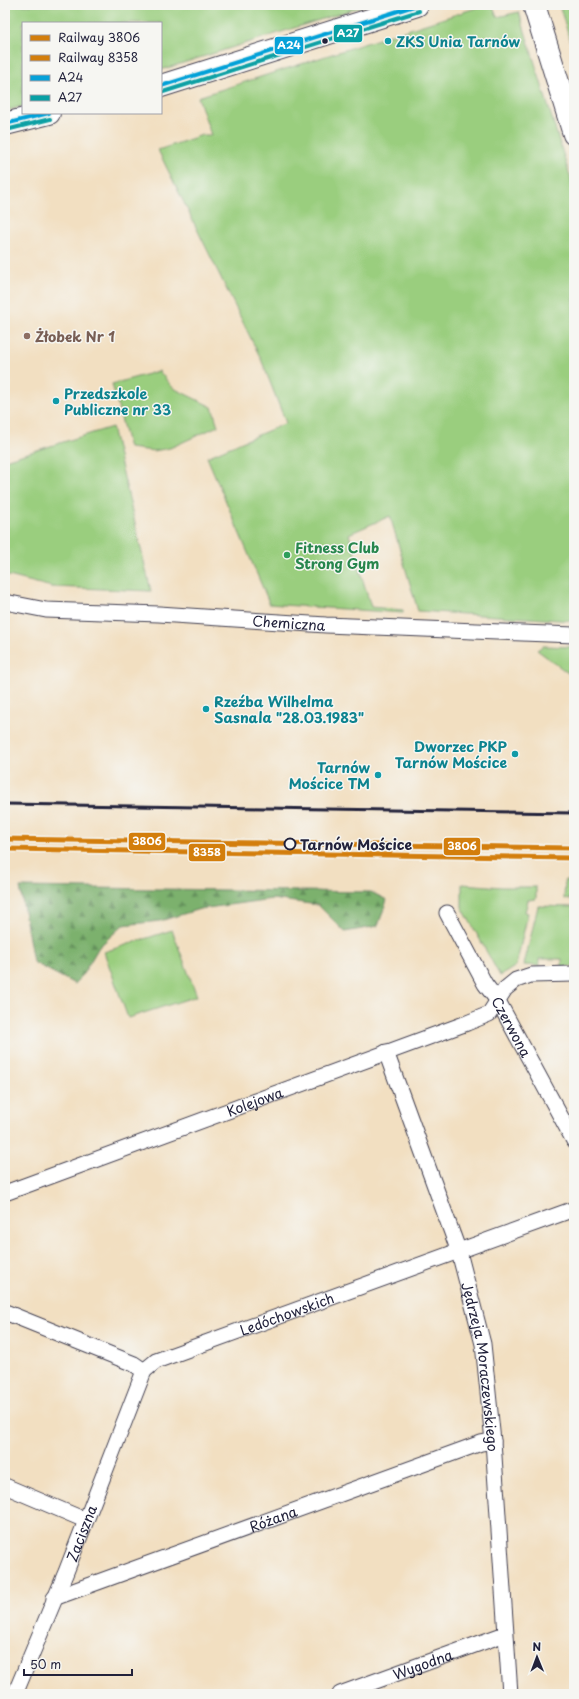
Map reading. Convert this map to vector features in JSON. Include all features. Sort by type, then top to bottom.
[{"type":"street","points":[[162,86],[417,5]]},
{"type":"street","points":[[534,5],[574,134]]},
{"type":"street","points":[[5,124],[45,114]]},
{"type":"street","name":"Chemiczna","points":[[5,602],[46,610],[159,614],[326,624],[574,635]]},
{"type":"street","name":"Czerwona","points":[[447,914],[485,984],[498,1001],[574,1141]]},
{"type":"street","name":"Kolejowa","points":[[5,1193],[489,1014],[505,989],[516,980],[531,975],[574,974]]},
{"type":"street","name":"Jędrzeja Moraczewskiego","points":[[386,1052],[459,1252],[483,1344],[493,1441],[510,1694]]},
{"type":"street","name":"Ledóchowskich","points":[[144,1371],[156,1361],[574,1209]]},
{"type":"street","points":[[5,1312],[134,1364],[144,1371]]},
{"type":"street","name":"Zaciszna","points":[[15,1694],[66,1572],[144,1371]]},
{"type":"street","name":"Różana","points":[[54,1598],[481,1443],[493,1441]]},
{"type":"street","points":[[5,1486],[85,1520]]},
{"type":"street","name":"Wygodna","points":[[340,1694],[505,1634]]},
{"type":"green space","points":[[5,5],[367,5],[162,70],[162,22],[22,22],[22,106],[5,111]]},
{"type":"green space","points":[[485,5],[492,5],[497,17],[519,12],[574,189],[574,621],[418,611],[390,516],[349,534],[371,607],[403,610],[403,613],[268,604],[268,600],[207,457],[286,423],[261,359],[158,150],[202,135],[211,135],[198,97]]},
{"type":"green space","points":[[559,5],[574,5],[574,52]]},
{"type":"green space","points":[[159,371],[173,388],[212,407],[218,426],[170,448],[154,451],[129,448],[112,384]]},
{"type":"green space","points":[[112,427],[151,591],[52,587],[5,575],[5,460]]},
{"type":"green space","points":[[543,646],[574,647],[574,672],[568,673],[537,650]]},
{"type":"green space","points":[[565,880],[574,880],[574,899],[564,899]]},
{"type":"green space","points":[[462,884],[502,887],[536,887],[536,899],[528,900],[525,912],[528,913],[516,966],[500,976],[462,907]]},
{"type":"green space","points":[[20,887],[371,892],[387,900],[378,926],[345,932],[318,905],[272,899],[200,909],[160,921],[123,925],[99,947],[83,974],[75,984],[33,962]]},
{"type":"green space","points":[[538,906],[574,907],[574,966],[562,967],[562,959],[539,959],[539,966],[524,965]]},
{"type":"green space","points":[[172,930],[197,996],[128,1018],[104,952]]},
{"type":"railway","points":[[5,804],[574,813]]},
{"type":"rail line","name":"3806","points":[[5,839],[574,848]]},
{"type":"rail line","name":"8358","points":[[5,849],[574,858]]},
{"type":"transit line","name":"A24","points":[[162,86],[417,5]]},
{"type":"transit line","name":"A27","points":[[163,92],[419,11]]},
{"type":"transit line","name":"A24","points":[[5,124],[45,114]]},
{"type":"transit line","name":"A27","points":[[6,130],[50,119]]},
{"type":"place","name":"ZKS Unia Tarnów","points":[[388,41]]},
{"type":"place","name":"Żłobek Nr 1","points":[[27,336]]},
{"type":"place","name":"Przedszkole Publiczne nr 33","points":[[56,401]]},
{"type":"place","name":"Fitness Club Strong Gym","points":[[287,555]]},
{"type":"place","name":"Rzeźba Wilhelma Sasnala \"28.03.1983\"","points":[[206,709]]},
{"type":"place","name":"Dworzec PKP Tarnów Mościce","points":[[515,754]]},
{"type":"place","name":"Tarnów Mościce TM","points":[[378,775]]},
{"type":"place","name":"Tarnów Mościce","points":[[290,844]]}]
